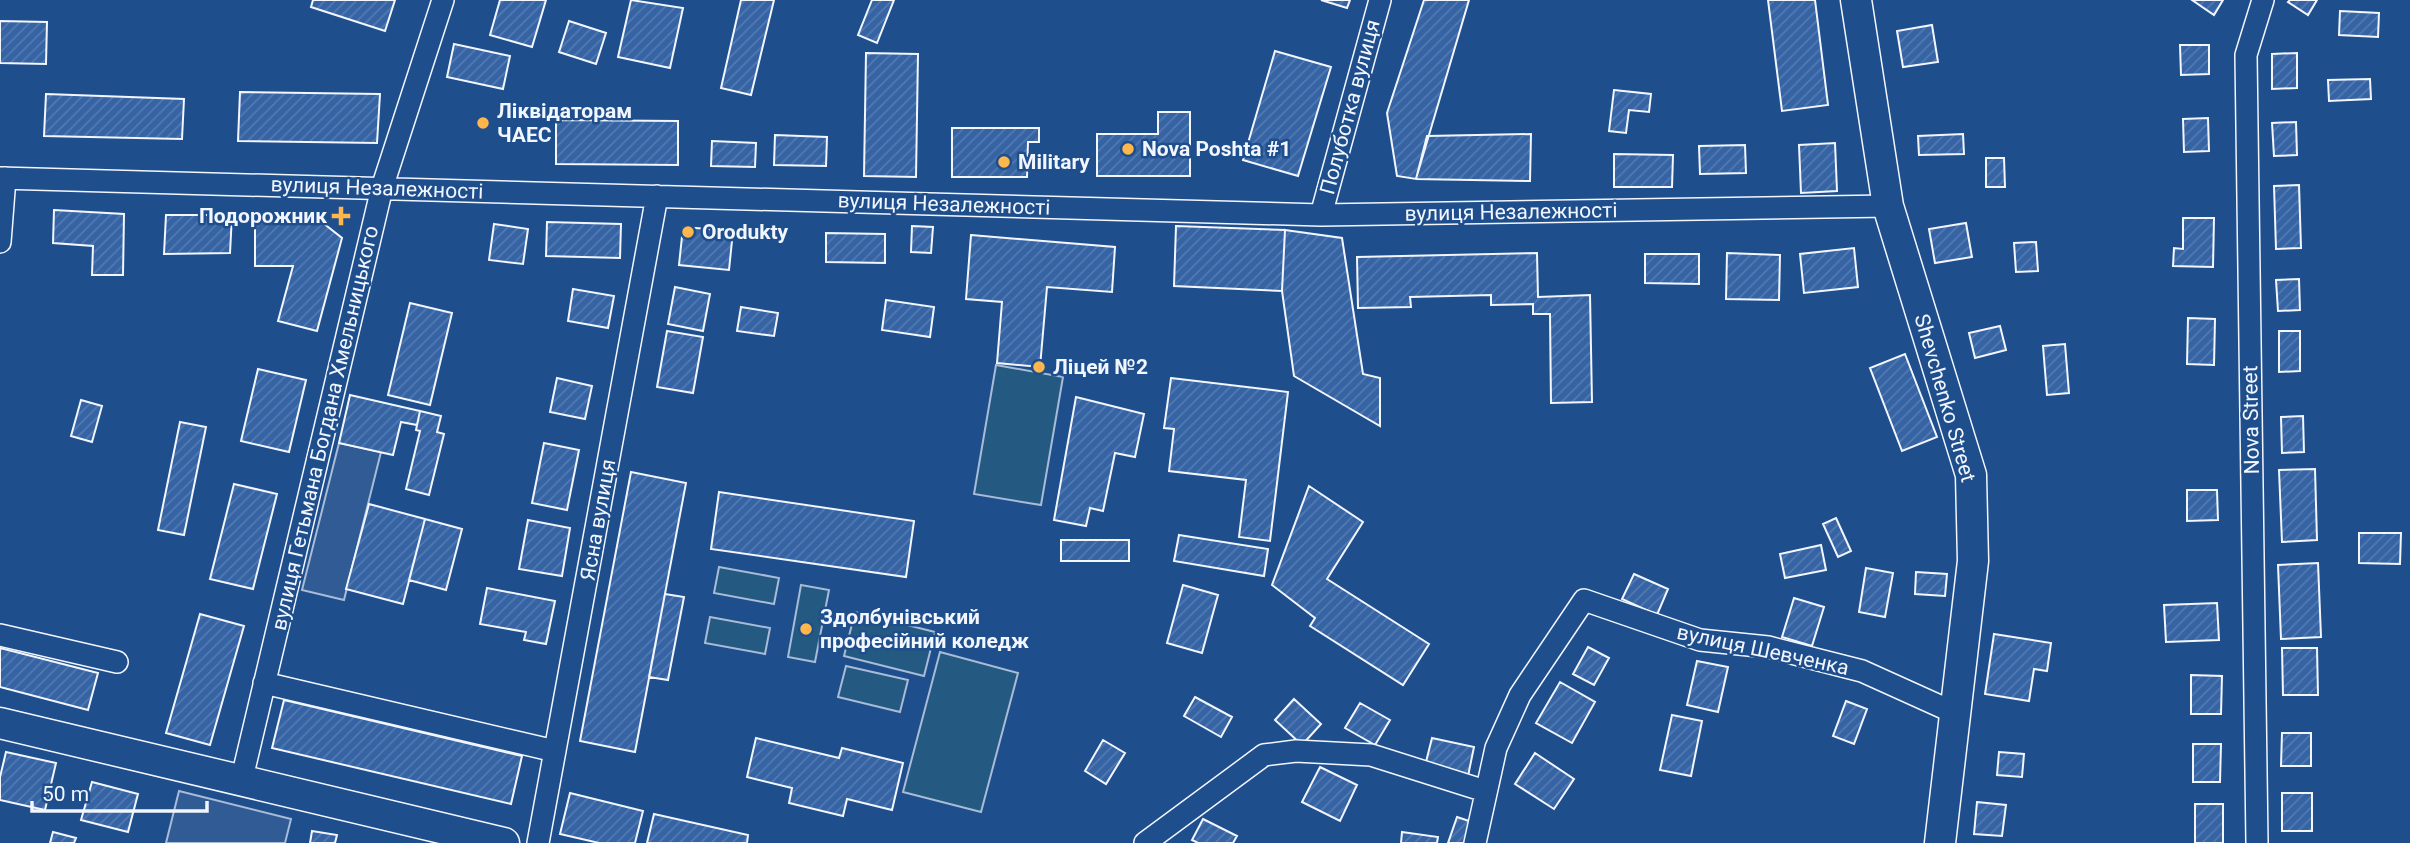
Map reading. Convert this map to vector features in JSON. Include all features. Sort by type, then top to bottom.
[{"type":"main road","name":"Shevchenko Street","points":[[1856,0],[1888,206],[1971,475],[1973,561],[1940,843]]},
{"type":"main road","points":[[0,723],[236,777],[504,843]]},
{"type":"street","name":"вулиця Гетьмана Богдана Хмельницького","points":[[236,777],[377,188],[432,0]]},
{"type":"street","name":"вулиця Гетьмана Богдана Хмельницького","points":[[236,777],[264,683],[377,188],[443,0]]},
{"type":"street","name":"Полуботка вулиця","points":[[1321,215],[1380,0]]},
{"type":"street","name":"Nova Street","points":[[2257,843],[2246,55],[2263,0]]},
{"type":"street","name":"вулиця Незалежності","points":[[2,178],[1321,215],[1888,206]]},
{"type":"street","points":[[0,242],[2,178]]},
{"type":"street","name":"Ясна вулиця","points":[[538,843],[657,196]]},
{"type":"street","name":"вулиця Шевченка","points":[[1475,843],[1496,748],[1520,695],[1584,600],[1700,640],[1768,647],[1862,671],[1955,713]]},
{"type":"street","points":[[0,635],[117,662]]},
{"type":"street","points":[[264,683],[555,751]]},
{"type":"street","points":[[1145,843],[1264,755],[1296,751],[1371,755],[1485,791]]},
{"type":"shaded area","points":[[996,365],[1063,377],[1041,505],[974,494]]},
{"type":"shaded area","points":[[339,443],[381,452],[344,600],[302,590]]},
{"type":"shaded area","points":[[719,567],[779,578],[774,604],[714,593]]},
{"type":"shaded area","points":[[801,585],[829,590],[815,662],[788,657]]},
{"type":"shaded area","points":[[855,612],[935,632],[924,676],[844,656]]},
{"type":"shaded area","points":[[710,617],[770,628],[765,654],[705,643]]},
{"type":"shaded area","points":[[940,652],[1018,673],[981,812],[903,792]]},
{"type":"shaded area","points":[[846,666],[908,680],[900,712],[838,697]]},
{"type":"shaded area","points":[[179,791],[291,819],[285,843],[166,843]]},
{"type":"building","points":[[313,0],[395,0],[385,31],[311,7]]},
{"type":"building","points":[[500,0],[546,0],[532,47],[490,35]]},
{"type":"building","points":[[631,0],[683,8],[670,68],[618,57]]},
{"type":"building","points":[[741,0],[774,0],[751,95],[721,88]]},
{"type":"building","points":[[872,0],[894,0],[877,43],[858,35]]},
{"type":"building","points":[[1321,0],[1350,0],[1347,8]]},
{"type":"building","points":[[1424,0],[1469,0],[1416,179],[1397,176],[1387,113]]},
{"type":"building","points":[[1768,0],[1815,0],[1828,105],[1782,111]]},
{"type":"building","points":[[2192,0],[2223,0],[2214,15]]},
{"type":"building","points":[[2317,0],[2308,15],[2288,2]]},
{"type":"building","points":[[2340,11],[2379,13],[2378,37],[2339,35]]},
{"type":"building","points":[[0,21],[47,22],[46,64],[0,63]]},
{"type":"building","points":[[569,21],[606,33],[596,64],[559,52]]},
{"type":"building","points":[[1932,25],[1938,62],[1903,67],[1897,31]]},
{"type":"building","points":[[454,44],[510,56],[503,89],[447,77]]},
{"type":"building","points":[[2180,45],[2209,45],[2209,74],[2181,75]]},
{"type":"building","points":[[1275,51],[1331,67],[1298,176],[1243,160]]},
{"type":"building","points":[[866,53],[918,54],[916,177],[864,176]]},
{"type":"building","points":[[2297,53],[2297,88],[2272,89],[2272,54]]},
{"type":"building","points":[[2370,79],[2371,99],[2329,101],[2328,80]]},
{"type":"building","points":[[1614,90],[1651,94],[1649,112],[1629,110],[1626,133],[1609,131]]},
{"type":"building","points":[[240,92],[380,94],[377,143],[238,141]]},
{"type":"building","points":[[46,94],[184,99],[182,139],[44,136]]},
{"type":"building","points":[[1158,112],[1190,112],[1190,176],[1097,176],[1097,134],[1158,134]]},
{"type":"building","points":[[2208,118],[2209,151],[2184,152],[2183,119]]},
{"type":"building","points":[[556,120],[678,121],[678,165],[556,164]]},
{"type":"building","points":[[2296,122],[2297,155],[2274,156],[2272,123]]},
{"type":"building","points":[[952,128],[1039,128],[1039,142],[1028,142],[1027,177],[952,177]]},
{"type":"building","points":[[1531,134],[1530,181],[1416,179],[1427,136]]},
{"type":"building","points":[[1963,134],[1964,154],[1919,155],[1918,136]]},
{"type":"building","points":[[775,135],[827,137],[826,166],[774,165]]},
{"type":"building","points":[[712,141],[756,143],[755,167],[711,166]]},
{"type":"building","points":[[1835,143],[1837,191],[1801,193],[1799,145]]},
{"type":"building","points":[[1745,145],[1746,173],[1700,174],[1699,146]]},
{"type":"building","points":[[1614,154],[1673,155],[1672,187],[1614,187]]},
{"type":"building","points":[[1986,158],[2004,158],[2005,187],[1986,187]]},
{"type":"building","points":[[2299,185],[2301,248],[2276,249],[2274,186]]},
{"type":"building","points":[[54,210],[124,214],[123,275],[92,275],[93,246],[53,243]]},
{"type":"building","points":[[166,215],[232,215],[230,253],[164,254]]},
{"type":"building","points":[[2183,218],[2214,218],[2213,267],[2173,266],[2174,248],[2183,249]]},
{"type":"building","points":[[255,222],[323,223],[342,238],[317,331],[278,321],[293,266],[255,266]]},
{"type":"building","points":[[547,222],[621,224],[620,258],[546,256]]},
{"type":"building","points":[[1966,223],[1972,257],[1935,263],[1929,229]]},
{"type":"building","points":[[494,224],[528,229],[523,264],[489,260]]},
{"type":"building","points":[[912,226],[933,227],[931,253],[911,252]]},
{"type":"building","points":[[1176,226],[1285,230],[1282,291],[1174,286]]},
{"type":"building","points":[[683,227],[733,231],[729,270],[679,265]]},
{"type":"building","points":[[1285,230],[1342,238],[1363,374],[1380,378],[1380,426],[1294,376],[1282,291]]},
{"type":"building","points":[[826,233],[885,234],[885,263],[826,262]]},
{"type":"building","points":[[971,235],[1115,247],[1112,292],[1047,287],[1040,367],[997,363],[1002,302],[966,299]]},
{"type":"building","points":[[2036,242],[2038,271],[2016,272],[2014,243]]},
{"type":"building","points":[[1854,248],[1858,287],[1804,293],[1800,254]]},
{"type":"building","points":[[1537,253],[1538,297],[1590,295],[1592,402],[1551,403],[1550,314],[1533,314],[1533,304],[1491,305],[1491,295],[1410,297],[1411,307],[1358,308],[1357,257]]},
{"type":"building","points":[[1727,253],[1780,255],[1779,300],[1726,299]]},
{"type":"building","points":[[1645,254],[1699,254],[1699,284],[1645,283]]},
{"type":"building","points":[[2299,279],[2300,310],[2278,311],[2276,280]]},
{"type":"building","points":[[675,287],[710,294],[703,331],[668,324]]},
{"type":"building","points":[[573,289],[614,296],[608,328],[568,321]]},
{"type":"building","points":[[886,300],[934,307],[930,337],[882,330]]},
{"type":"building","points":[[410,303],[452,313],[430,405],[388,395]]},
{"type":"building","points":[[741,307],[778,313],[774,336],[737,331]]},
{"type":"building","points":[[2188,318],[2215,319],[2214,365],[2187,364]]},
{"type":"building","points":[[2000,326],[2006,350],[1975,358],[1969,333]]},
{"type":"building","points":[[667,331],[703,337],[693,393],[657,387]]},
{"type":"building","points":[[2279,331],[2300,331],[2300,371],[2279,372]]},
{"type":"building","points":[[2065,344],[2069,393],[2047,395],[2043,346]]},
{"type":"building","points":[[1905,354],[1937,437],[1902,451],[1870,368]]},
{"type":"building","points":[[258,369],[306,380],[289,452],[241,441]]},
{"type":"building","points":[[557,378],[592,386],[585,419],[550,412]]},
{"type":"building","points":[[1171,378],[1288,392],[1270,541],[1239,537],[1246,480],[1169,471],[1174,429],[1164,428]]},
{"type":"building","points":[[350,395],[420,411],[417,425],[401,422],[393,455],[339,443]]},
{"type":"building","points":[[1076,397],[1144,414],[1135,457],[1115,453],[1103,511],[1090,508],[1086,526],[1054,520]]},
{"type":"building","points":[[81,400],[102,406],[92,442],[71,436]]},
{"type":"building","points":[[420,411],[441,416],[437,432],[444,434],[429,495],[406,489],[420,431],[416,430]]},
{"type":"building","points":[[2303,416],[2304,452],[2282,453],[2281,417]]},
{"type":"building","points":[[180,422],[206,427],[184,535],[158,530]]},
{"type":"building","points":[[544,443],[579,450],[567,510],[532,503]]},
{"type":"building","points":[[2315,469],[2317,540],[2282,542],[2279,470]]},
{"type":"building","points":[[631,472],[686,483],[635,752],[580,741]]},
{"type":"building","points":[[234,484],[277,494],[253,589],[210,579]]},
{"type":"building","points":[[1309,486],[1363,522],[1327,579],[1429,644],[1403,685],[1310,626],[1315,618],[1272,585]]},
{"type":"building","points":[[2187,490],[2217,490],[2218,520],[2187,521]]},
{"type":"building","points":[[719,492],[914,521],[906,577],[711,549]]},
{"type":"building","points":[[369,504],[425,519],[403,604],[346,589]]},
{"type":"building","points":[[1836,518],[1851,551],[1838,557],[1823,524]]},
{"type":"building","points":[[425,519],[462,529],[446,590],[409,580]]},
{"type":"building","points":[[528,520],[570,528],[562,576],[519,569]]},
{"type":"building","points":[[2359,533],[2401,533],[2400,564],[2359,563]]},
{"type":"building","points":[[1179,535],[1268,549],[1264,576],[1174,561]]},
{"type":"building","points":[[1061,540],[1129,540],[1129,561],[1061,561]]},
{"type":"building","points":[[1821,545],[1826,570],[1785,578],[1780,554]]},
{"type":"building","points":[[2318,563],[2321,637],[2281,639],[2278,565]]},
{"type":"building","points":[[1866,568],[1893,573],[1885,617],[1859,612]]},
{"type":"building","points":[[1916,572],[1947,574],[1945,596],[1915,594]]},
{"type":"building","points":[[1634,574],[1668,589],[1657,615],[1622,599]]},
{"type":"building","points":[[1183,585],[1218,595],[1202,653],[1167,643]]},
{"type":"building","points":[[487,588],[555,601],[546,644],[524,640],[526,632],[480,624]]},
{"type":"building","points":[[665,594],[684,597],[668,680],[649,677]]},
{"type":"building","points":[[1794,598],[1824,607],[1812,646],[1782,637]]},
{"type":"building","points":[[2217,603],[2219,640],[2166,642],[2164,605]]},
{"type":"building","points":[[200,614],[244,626],[210,745],[166,733]]},
{"type":"building","points":[[1994,634],[2051,643],[2047,671],[2034,669],[2029,701],[1985,694]]},
{"type":"building","points":[[1588,647],[1609,658],[1594,685],[1573,674]]},
{"type":"building","points":[[0,648],[98,673],[88,710],[0,687]]},
{"type":"building","points":[[2282,648],[2317,648],[2318,695],[2283,695]]},
{"type":"building","points":[[1697,661],[1728,667],[1718,712],[1687,705]]},
{"type":"building","points":[[2191,675],[2222,676],[2221,714],[2191,714]]},
{"type":"building","points":[[1560,682],[1595,702],[1572,743],[1536,723]]},
{"type":"building","points":[[1195,697],[1232,717],[1221,737],[1184,716]]},
{"type":"building","points":[[1294,699],[1321,724],[1302,745],[1275,720]]},
{"type":"building","points":[[284,700],[522,756],[511,804],[272,748]]},
{"type":"building","points":[[1846,701],[1867,709],[1854,744],[1833,736]]},
{"type":"building","points":[[1360,703],[1390,720],[1375,745],[1345,728]]},
{"type":"building","points":[[1672,715],[1702,721],[1691,776],[1660,770]]},
{"type":"building","points":[[2282,733],[2311,733],[2311,766],[2281,766]]},
{"type":"building","points":[[756,738],[839,758],[842,748],[903,763],[892,810],[847,799],[843,816],[789,803],[792,788],[747,777]]},
{"type":"building","points":[[1432,738],[1474,747],[1468,776],[1425,766]]},
{"type":"building","points":[[1103,740],[1125,753],[1106,784],[1085,771]]},
{"type":"building","points":[[2193,744],[2221,744],[2220,782],[2193,782]]},
{"type":"building","points":[[6,752],[56,763],[45,810],[0,800],[0,777]]},
{"type":"building","points":[[1999,752],[2024,754],[2022,777],[1997,775]]},
{"type":"building","points":[[1535,753],[1574,779],[1554,809],[1515,784]]},
{"type":"building","points":[[1320,767],[1357,785],[1340,821],[1302,802]]},
{"type":"building","points":[[92,782],[138,794],[128,832],[81,820]]},
{"type":"building","points":[[570,793],[643,811],[635,843],[599,843],[560,834]]},
{"type":"building","points":[[2282,793],[2312,793],[2312,831],[2282,831]]},
{"type":"building","points":[[1977,802],[2006,805],[2002,836],[1974,834]]},
{"type":"building","points":[[2195,804],[2223,804],[2223,843],[2195,843]]},
{"type":"building","points":[[654,814],[748,835],[747,843],[647,843]]},
{"type":"building","points":[[1457,817],[1472,822],[1465,843],[1448,843]]},
{"type":"building","points":[[1203,819],[1237,836],[1233,843],[1198,843],[1192,840]]},
{"type":"building","points":[[312,831],[337,835],[335,843],[310,843]]},
{"type":"building","points":[[53,832],[76,838],[74,843],[50,843]]},
{"type":"building","points":[[1402,832],[1438,837],[1437,843],[1401,843]]},
{"type":"place","name":"Ліквідаторам ЧАЕС","points":[[483,123]]},
{"type":"place","name":"Nova Poshta #1","points":[[1128,149]]},
{"type":"place","name":"Military","points":[[1004,162]]},
{"type":"place","name":"Подорожник","points":[[341,216]]},
{"type":"place","name":"Orodukty","points":[[688,232]]},
{"type":"place","name":"Ліцей №2","points":[[1039,367]]},
{"type":"place","name":"Здолбунівський професійний коледж","points":[[806,629]]}]
